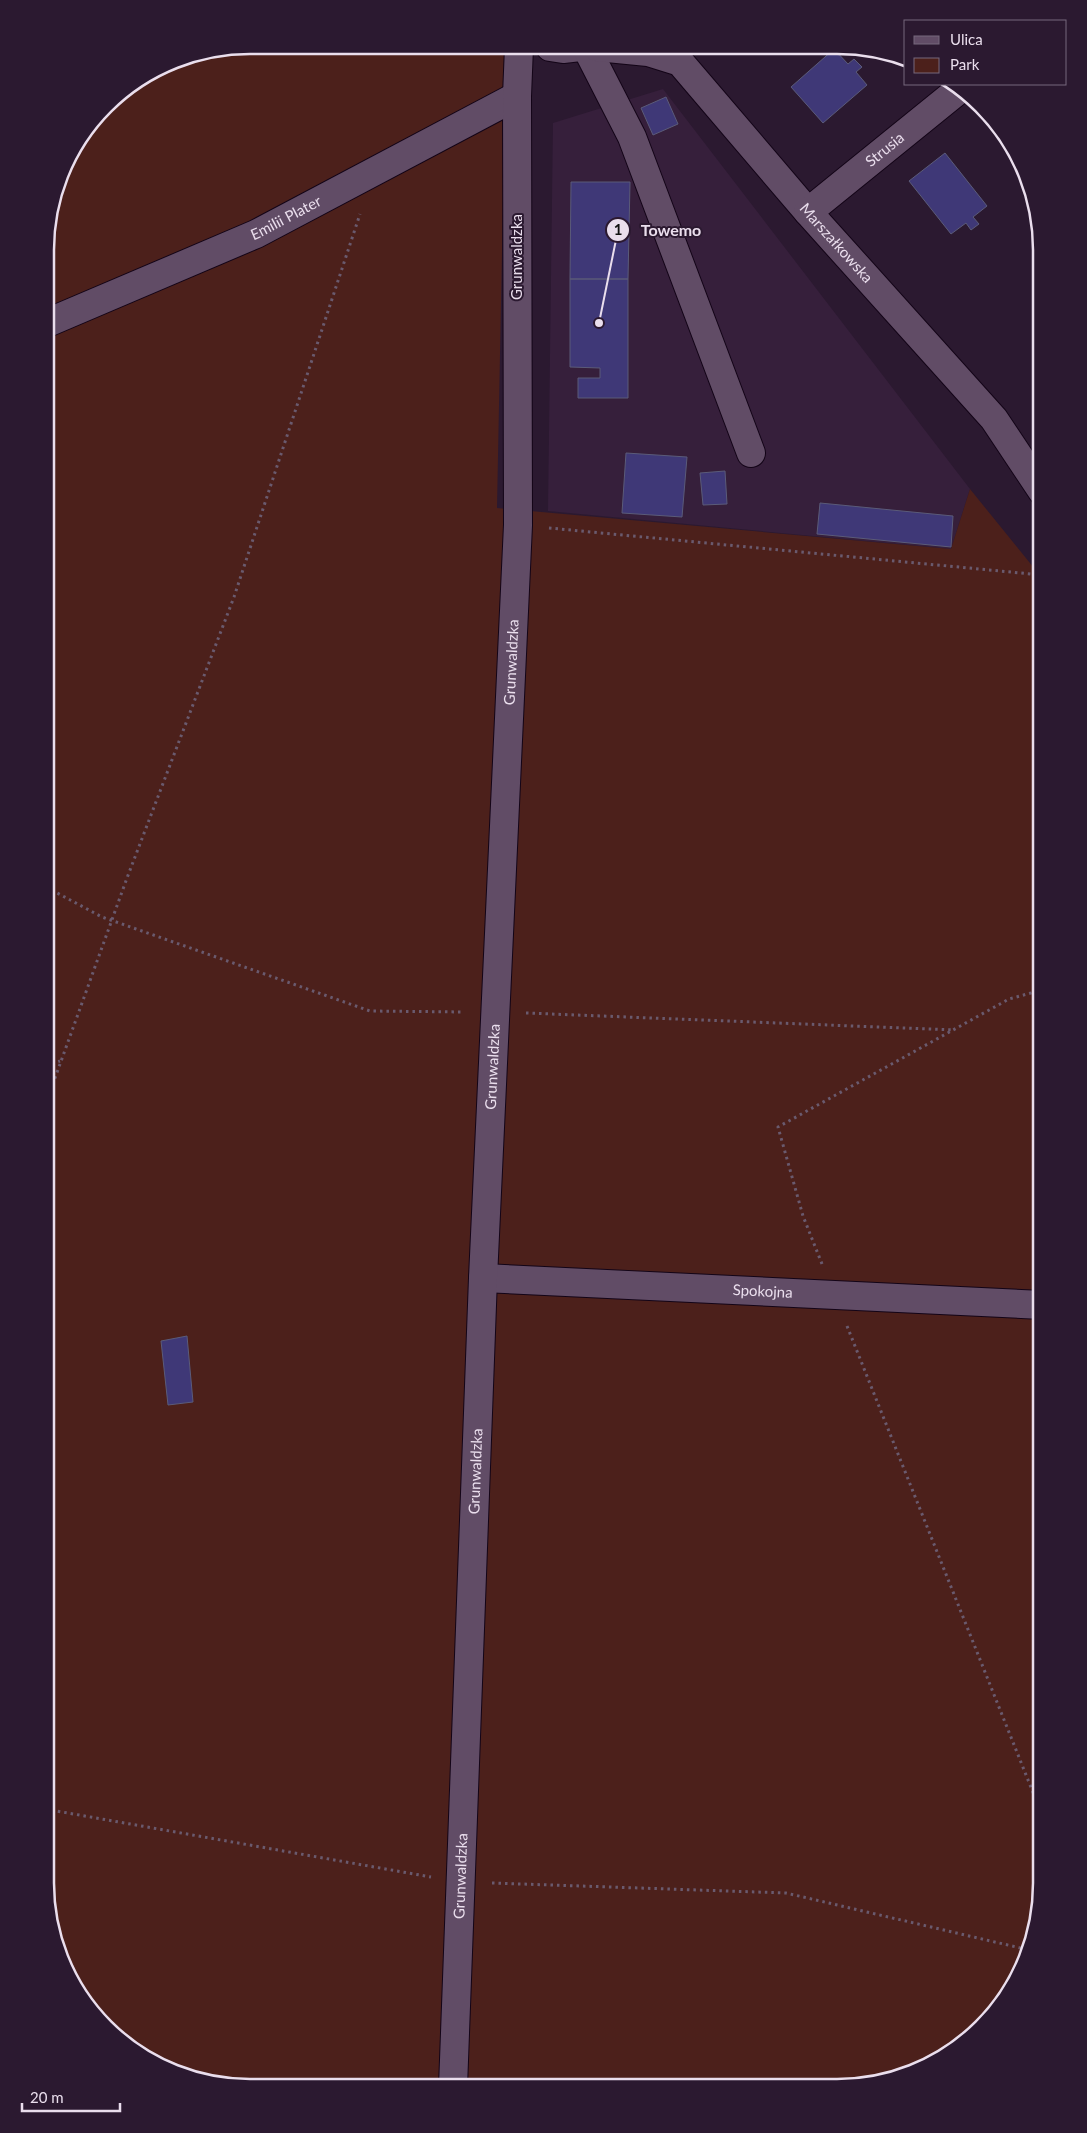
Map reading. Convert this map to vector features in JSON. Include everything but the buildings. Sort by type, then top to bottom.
[{"type":"street","name":"Grunwaldzka","points":[[453,2079],[483,1278],[518,525],[516,96],[519,54]]},
{"type":"street","points":[[590,54],[632,137],[751,454]]},
{"type":"street","name":"Marszałkowska","points":[[654,54],[680,62],[808,212],[994,419],[1033,478]]},
{"type":"street","name":"Strusia","points":[[808,212],[955,93]]},
{"type":"street","name":"Emilii Plater","points":[[54,320],[256,234],[516,96]]},
{"type":"street","name":"Spokojna","points":[[483,1278],[1033,1306]]},
{"type":"path","points":[[54,1081],[127,878],[234,597],[375,171]]},
{"type":"path","points":[[518,525],[1033,574]]},
{"type":"path","points":[[825,1272],[803,1216],[778,1127],[1009,1000],[1033,993]]},
{"type":"path","points":[[54,1063],[61,1061]]},
{"type":"path","points":[[844,1318],[1033,1792]]},
{"type":"path","points":[[54,1811],[460,1882],[786,1893],[1022,1948]]},
{"type":"shaded area","points":[[663,89],[970,489],[951,549],[548,511],[553,123]]},
{"type":"green space","points":[[237,54],[506,54],[497,508],[951,549],[970,489],[1033,567],[1033,1896],[1027,1934],[1013,1970],[985,2013],[957,2039],[924,2059],[900,2069],[863,2078],[237,2079],[199,2073],[163,2059],[120,2031],[94,2003],[74,1970],[64,1946],[55,1909],[54,1896],[54,237],[60,199],[74,163],[94,130],[120,102],[163,74],[199,60]]},
{"type":"place","name":"Towemo","points":[[599,323]]}]
